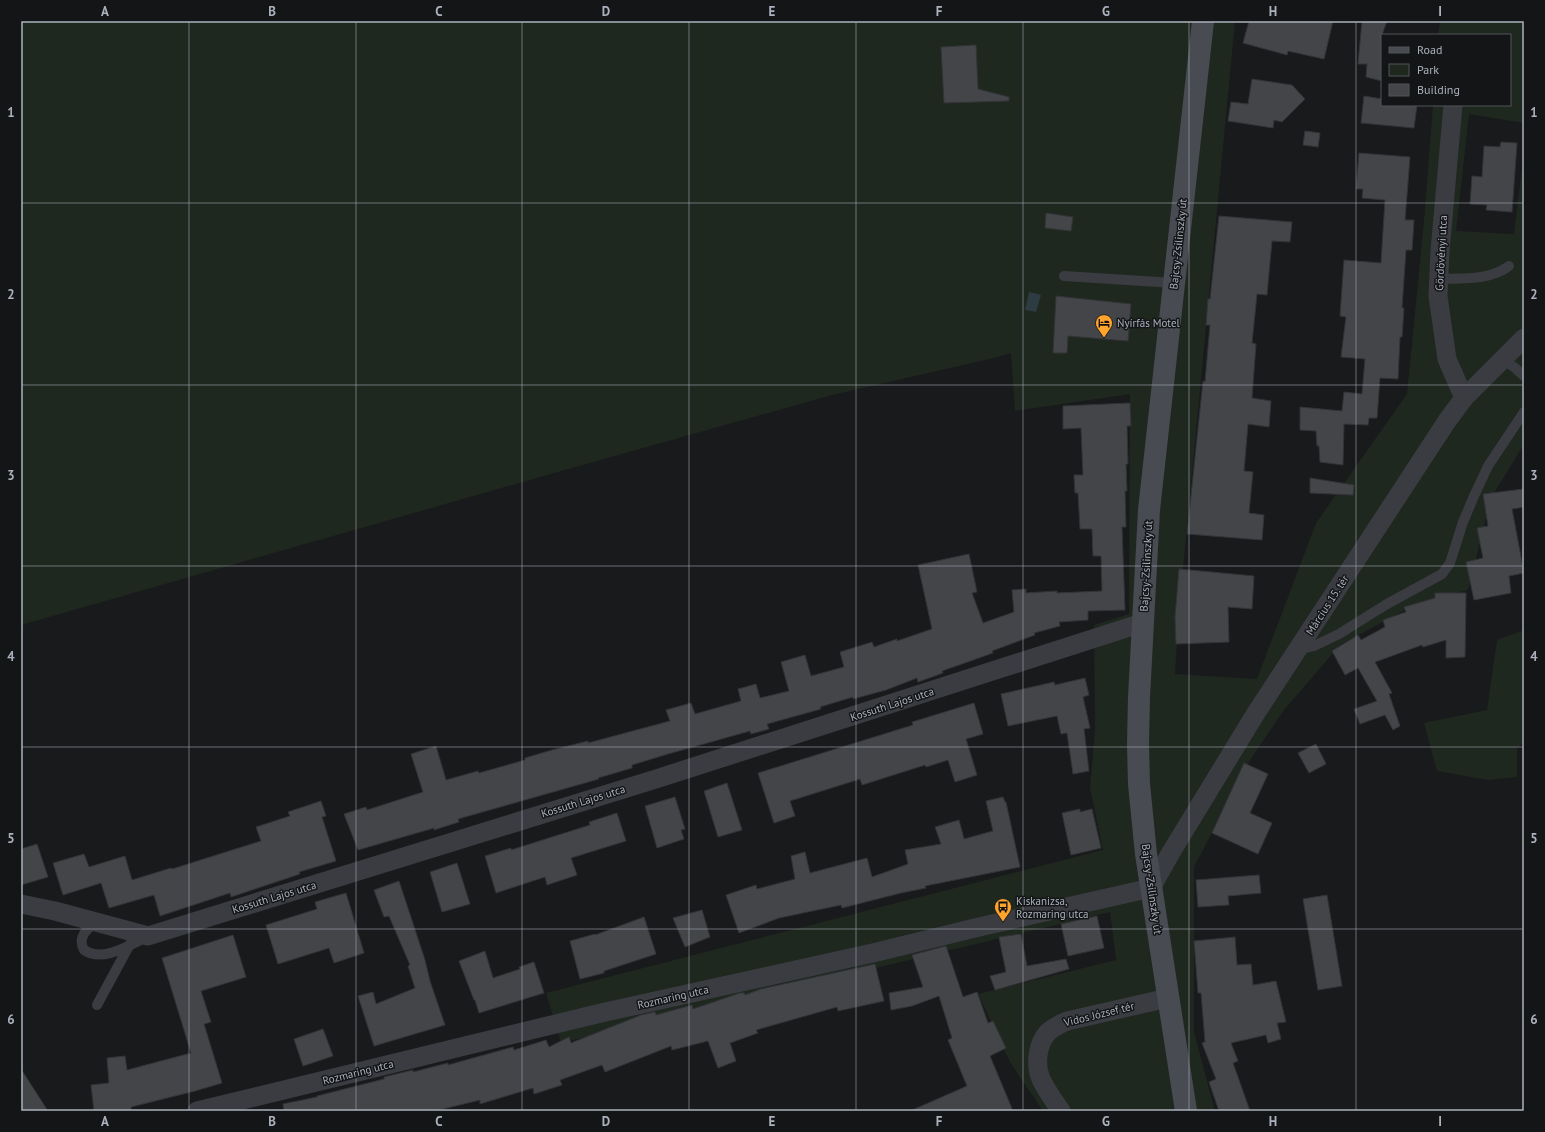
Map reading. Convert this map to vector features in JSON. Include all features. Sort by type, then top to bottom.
[{"type":"main road","name":"Bajcsy-Zsilinszky út","points":[[1186,1111],[1143,829],[1138,750],[1142,624],[1149,510],[1203,21]]},
{"type":"street","name":"Gördövényi utca","points":[[1453,106],[1438,279],[1438,296],[1447,359],[1464,398]]},
{"type":"street","name":"Március 15. tér","points":[[1151,888],[1170,854],[1256,713],[1443,428],[1464,398],[1524,338]]},
{"type":"street","name":"Kossuth Lajos utca","points":[[148,936],[656,779],[1142,624]]},
{"type":"street","name":"Rozmaring utca","points":[[197,1111],[593,1015],[1151,888]]},
{"type":"street","points":[[21,904],[55,911],[148,936]]},
{"type":"street","name":"Vidos József tér","points":[[1061,1111],[1040,1078],[1037,1066],[1038,1054],[1047,1034],[1055,1026],[1067,1021],[1168,998]]},
{"type":"lane","points":[[1438,279],[1489,276],[1501,272],[1509,266]]},
{"type":"lane","points":[[1064,276],[1174,283]]},
{"type":"lane","points":[[1502,360],[1514,367],[1524,376]]},
{"type":"lane","points":[[1298,650],[1314,646],[1339,634],[1387,604],[1442,574],[1450,564],[1463,522],[1488,466],[1524,412]]},
{"type":"lane","points":[[97,923],[89,927],[84,933],[82,940],[83,947],[91,954],[99,955],[112,952],[148,936]]},
{"type":"lane","points":[[97,1005],[130,944]]},
{"type":"green space","points":[[21,21],[1235,21],[1179,611],[1175,674],[1257,679],[1316,523],[1407,394],[1424,221],[1433,106],[1511,106],[1511,34],[1438,34],[1440,21],[1524,21],[1524,123],[1469,114],[1456,231],[1514,234],[1524,151],[1524,444],[1491,498],[1468,590],[1420,602],[1340,645],[1284,710],[1252,757],[1194,867],[1194,1032],[1215,1111],[1043,1111],[1010,1062],[978,994],[1116,960],[1110,912],[561,1043],[546,993],[1103,850],[1090,788],[1095,729],[1094,625],[1129,614],[1130,394],[1015,411],[1011,353],[832,395],[21,625]]},
{"type":"green space","points":[[1524,630],[1524,742],[1517,748],[1517,777],[1488,780],[1437,771],[1424,723],[1487,710],[1497,640]]},
{"type":"shaded area","points":[[1029,292],[1041,295],[1036,312],[1025,310]]},
{"type":"building","points":[[1249,21],[1333,21],[1324,59],[1288,51],[1287,55],[1243,43]]},
{"type":"building","points":[[1362,21],[1387,21],[1382,34],[1381,34],[1381,81],[1366,77],[1367,64],[1358,64]]},
{"type":"building","points":[[976,45],[978,89],[1009,97],[1009,101],[944,103],[941,47]]},
{"type":"building","points":[[1252,79],[1292,85],[1305,99],[1282,122],[1274,120],[1273,128],[1228,121],[1231,102],[1248,104]]},
{"type":"building","points":[[1364,96],[1381,99],[1381,106],[1417,106],[1414,128],[1361,123]]},
{"type":"building","points":[[1305,131],[1320,133],[1318,147],[1303,145]]},
{"type":"building","points":[[1501,142],[1517,143],[1512,212],[1486,210],[1487,205],[1470,204],[1472,176],[1482,177],[1484,146],[1500,147]]},
{"type":"building","points":[[1359,153],[1410,157],[1405,220],[1414,220],[1412,250],[1406,250],[1402,308],[1404,308],[1402,337],[1400,337],[1398,379],[1380,378],[1377,418],[1369,418],[1368,425],[1344,424],[1343,465],[1320,462],[1316,431],[1300,430],[1300,407],[1342,411],[1344,392],[1362,394],[1365,359],[1341,357],[1346,317],[1340,316],[1344,260],[1381,263],[1385,200],[1362,198],[1363,189],[1356,189]]},
{"type":"building","points":[[1046,213],[1073,217],[1071,231],[1045,228]]},
{"type":"building","points":[[1219,216],[1292,222],[1290,242],[1272,241],[1267,295],[1257,294],[1252,343],[1256,344],[1252,398],[1271,401],[1269,427],[1248,424],[1244,471],[1253,472],[1249,513],[1264,515],[1262,540],[1187,534],[1203,381],[1205,382],[1210,325],[1206,325],[1208,299],[1210,299]]},
{"type":"building","points":[[1056,296],[1131,304],[1128,341],[1068,336],[1067,353],[1053,353]]},
{"type":"building","points":[[1130,403],[1131,426],[1127,426],[1128,464],[1126,464],[1127,491],[1125,491],[1126,527],[1122,527],[1125,610],[1088,611],[1088,620],[1059,622],[1060,626],[1034,633],[1035,635],[992,651],[993,653],[942,671],[943,673],[918,682],[917,678],[886,690],[853,699],[853,697],[820,707],[821,709],[767,724],[769,729],[751,734],[750,731],[668,754],[632,765],[632,768],[598,778],[599,779],[458,819],[459,822],[434,830],[434,828],[358,850],[344,814],[366,807],[367,810],[423,792],[411,754],[436,746],[446,780],[478,771],[479,773],[525,760],[525,758],[552,750],[588,741],[588,743],[670,721],[666,710],[691,703],[695,714],[741,701],[738,689],[756,684],[760,698],[789,691],[781,662],[805,655],[811,676],[844,667],[840,652],[872,642],[874,647],[932,629],[918,565],[969,554],[977,592],[972,593],[983,623],[1014,612],[1012,590],[1026,589],[1026,593],[1102,591],[1101,556],[1093,556],[1092,529],[1080,529],[1078,493],[1075,493],[1074,475],[1083,475],[1081,428],[1063,429],[1063,406]]},
{"type":"building","points":[[1310,478],[1354,485],[1353,495],[1310,493]]},
{"type":"building","points":[[1524,489],[1524,507],[1512,509],[1524,573],[1509,576],[1511,593],[1474,600],[1466,562],[1483,558],[1477,528],[1488,526],[1483,494]]},
{"type":"building","points":[[1179,569],[1254,576],[1252,609],[1228,607],[1229,642],[1176,644],[1175,617]]},
{"type":"building","points":[[1435,593],[1466,593],[1465,657],[1446,658],[1446,640],[1423,647],[1422,645],[1375,662],[1392,693],[1389,694],[1400,726],[1393,730],[1385,715],[1360,724],[1354,709],[1377,701],[1358,668],[1345,675],[1332,651],[1358,635],[1361,640],[1385,627],[1383,620],[1406,612],[1404,607],[1435,598]]},
{"type":"building","points":[[1085,678],[1089,695],[1083,697],[1090,728],[1084,729],[1089,771],[1073,774],[1067,733],[1061,734],[1057,716],[1008,726],[1001,694],[1054,682],[1055,685]]},
{"type":"building","points":[[974,703],[983,734],[966,739],[977,775],[955,782],[948,760],[926,767],[925,765],[862,785],[860,779],[790,801],[795,816],[774,823],[758,773],[913,725],[912,722]]},
{"type":"building","points":[[1316,744],[1326,764],[1309,773],[1298,753]]},
{"type":"building","points":[[1244,763],[1268,774],[1250,813],[1272,823],[1258,854],[1212,833]]},
{"type":"building","points":[[727,783],[742,830],[718,837],[704,791]]},
{"type":"building","points":[[675,797],[685,829],[681,830],[684,839],[657,848],[645,806]]},
{"type":"building","points":[[1003,797],[1006,802],[1020,867],[925,886],[926,888],[842,908],[841,905],[779,918],[739,933],[726,895],[756,885],[757,889],[795,879],[791,856],[805,852],[810,873],[867,858],[872,877],[908,864],[905,850],[941,844],[935,827],[959,820],[964,839],[993,831],[986,801]]},
{"type":"building","points":[[321,801],[326,816],[322,817],[336,861],[299,872],[300,874],[231,897],[230,893],[160,916],[154,895],[109,908],[101,883],[63,895],[53,863],[84,854],[89,867],[125,856],[132,880],[261,841],[256,827],[290,816],[288,812]]},
{"type":"building","points":[[1080,809],[1080,812],[1092,809],[1101,848],[1071,855],[1062,813]]},
{"type":"building","points":[[617,813],[626,841],[571,858],[577,875],[547,885],[545,877],[496,893],[485,856],[511,848],[511,850],[590,825],[589,822]]},
{"type":"building","points":[[37,844],[48,877],[21,885],[21,849]]},
{"type":"building","points":[[457,863],[470,904],[442,912],[430,872]]},
{"type":"building","points":[[1259,875],[1261,893],[1228,896],[1229,905],[1198,907],[1196,880]]},
{"type":"building","points":[[399,881],[445,1025],[374,1046],[358,996],[373,992],[376,1004],[415,988],[408,966],[410,965],[389,916],[384,917],[374,890]]},
{"type":"building","points":[[346,893],[364,953],[334,963],[329,948],[278,964],[266,925],[317,909],[315,902]]},
{"type":"building","points":[[1327,895],[1342,986],[1318,990],[1303,899]]},
{"type":"building","points":[[702,910],[710,937],[685,947],[673,918]]},
{"type":"building","points":[[1097,916],[1104,948],[1068,956],[1061,924]]},
{"type":"building","points":[[644,917],[656,954],[604,971],[604,973],[580,979],[570,941],[595,935]]},
{"type":"building","points":[[1021,934],[1027,966],[1066,959],[1069,969],[995,990],[990,976],[1006,972],[999,937]]},
{"type":"building","points":[[233,935],[246,977],[201,991],[211,1022],[204,1024],[222,1083],[131,1107],[131,1111],[94,1111],[91,1085],[109,1083],[107,1058],[125,1056],[127,1070],[191,1053],[162,958]]},
{"type":"building","points":[[1235,937],[1237,965],[1251,964],[1253,985],[1276,981],[1286,1022],[1277,1023],[1281,1039],[1268,1043],[1266,1035],[1231,1043],[1238,1061],[1233,1063],[1250,1111],[1219,1111],[1209,1082],[1216,1079],[1202,1043],[1205,1042],[1201,993],[1198,993],[1194,941]]},
{"type":"building","points":[[946,946],[963,997],[977,992],[988,1023],[993,1021],[1006,1048],[990,1056],[1013,1111],[910,1111],[967,1086],[948,1040],[952,1038],[939,996],[912,1006],[891,1010],[889,993],[923,987],[912,955]]},
{"type":"building","points":[[485,951],[493,978],[520,969],[519,967],[534,962],[544,993],[479,1013],[459,961]]},
{"type":"building","points":[[875,964],[884,1001],[838,1011],[837,1007],[756,1030],[758,1033],[730,1043],[736,1061],[718,1068],[708,1041],[672,1050],[671,1046],[605,1072],[602,1065],[560,1080],[562,1085],[534,1094],[533,1088],[480,1104],[480,1100],[435,1111],[284,1111],[283,1104],[317,1097],[384,1079],[384,1077],[413,1070],[413,1072],[448,1063],[448,1065],[513,1047],[514,1050],[546,1040],[549,1047],[569,1037],[571,1043],[641,1015],[655,1012],[656,1015],[692,1005],[693,1009],[740,993],[744,993],[745,995],[761,989]]},
{"type":"building","points":[[323,1029],[333,1056],[303,1066],[294,1039]]},
{"type":"building","points":[[21,1069],[48,1111],[21,1111]]},
{"type":"place","name":"Nyírfás Motel","points":[[1104,338]]},
{"type":"place","name":"Kiskanizsa, Rozmaring utca","points":[[1003,922]]}]
